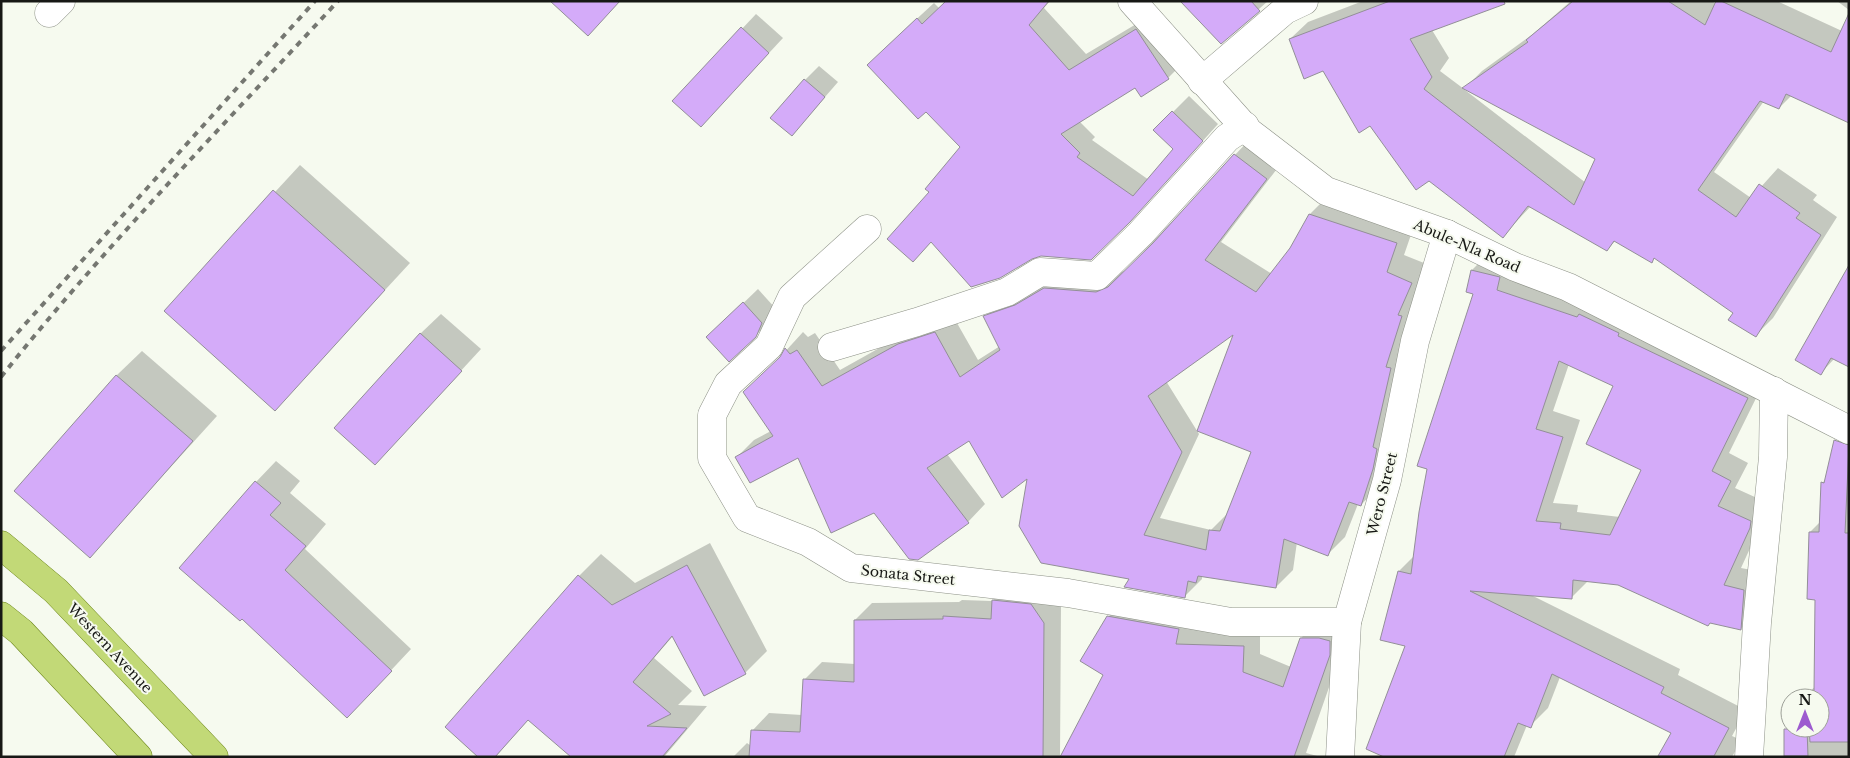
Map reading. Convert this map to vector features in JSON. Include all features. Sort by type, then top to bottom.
[{"type":"main road","name":"Western Avenue","points":[[1,545],[56,591],[214,757]]},
{"type":"main road","points":[[11,624],[138,757]]},
{"type":"street","name":"Abule-Nla Road","points":[[1132,1],[1202,81],[1245,126],[1248,132],[1326,192],[1447,234],[1514,267],[1568,287],[1849,430]]},
{"type":"street","points":[[1202,81],[1285,10],[1304,1]]},
{"type":"street","points":[[832,348],[1007,292],[1040,272],[1097,276],[1141,233],[1227,138],[1245,126]]},
{"type":"street","name":"Sonata Street","points":[[867,229],[792,297],[769,346],[728,384],[712,415],[712,458],[747,518],[808,542],[851,568],[1068,593],[1231,622],[1347,622]]},
{"type":"street","name":"Wero Street","points":[[1340,757],[1347,622],[1387,480],[1415,341],[1447,234]]},
{"type":"street","points":[[1749,757],[1757,623],[1773,457],[1774,391]]},
{"type":"building","points":[[550,1],[620,1],[588,36]]},
{"type":"building","points":[[946,1],[1049,1],[1029,25],[1069,70],[1136,29],[1169,79],[1141,97],[1135,88],[1061,134],[1080,153],[1077,157],[1133,196],[1173,149],[1153,130],[1172,111],[1203,141],[1130,222],[1091,260],[1041,256],[1032,259],[1000,278],[971,287],[931,242],[913,262],[887,239],[929,192],[925,189],[960,147],[926,112],[918,119],[867,65],[917,18],[922,24]]},
{"type":"building","points":[[1180,1],[1251,1],[1260,11],[1221,44]]},
{"type":"building","points":[[1390,1],[1504,1],[1505,4],[1410,39],[1432,77],[1424,89],[1574,205],[1595,159],[1462,88],[1528,42],[1526,40],[1573,1],[1668,1],[1705,25],[1716,1],[1721,1],[1831,52],[1849,13],[1849,123],[1786,94],[1779,109],[1760,101],[1698,190],[1736,217],[1759,184],[1800,213],[1796,218],[1821,235],[1756,337],[1728,320],[1733,313],[1654,258],[1652,263],[1614,241],[1607,251],[1528,206],[1503,238],[1429,181],[1416,190],[1370,126],[1359,133],[1323,71],[1304,79],[1289,39]]},
{"type":"building","points":[[741,27],[769,53],[701,127],[672,101]]},
{"type":"building","points":[[804,79],[825,97],[792,136],[770,118]]},
{"type":"building","points":[[1234,154],[1267,179],[1205,260],[1256,292],[1290,248],[1309,214],[1397,243],[1387,272],[1412,283],[1398,315],[1402,316],[1386,367],[1391,368],[1373,447],[1377,449],[1373,469],[1361,506],[1349,502],[1328,556],[1284,539],[1276,588],[1198,576],[1196,583],[1188,581],[1185,598],[1124,587],[1129,579],[1041,563],[1019,526],[1027,479],[1002,498],[969,441],[927,468],[969,523],[918,560],[909,559],[874,513],[831,533],[798,458],[750,483],[735,457],[773,436],[743,392],[780,357],[785,348],[790,354],[797,350],[822,386],[898,344],[935,332],[960,377],[1000,350],[983,316],[1015,305],[1044,288],[1096,292],[1108,287],[1153,243]],"holes":[[[1233,335],[1197,431],[1251,452],[1220,531],[1209,530],[1206,550],[1144,535],[1182,452],[1148,396]]]},
{"type":"building","points":[[273,190],[385,290],[275,411],[164,311]]},
{"type":"building","points":[[1849,265],[1849,367],[1831,358],[1821,375],[1795,360]]},
{"type":"building","points":[[1471,270],[1500,277],[1497,290],[1577,317],[1579,314],[1619,333],[1618,336],[1748,398],[1712,471],[1731,481],[1718,506],[1751,521],[1750,528],[1724,585],[1744,590],[1741,630],[1710,623],[1708,626],[1618,585],[1573,580],[1572,599],[1470,591],[1664,687],[1661,693],[1729,728],[1714,756],[1658,756],[1671,733],[1552,674],[1531,728],[1518,723],[1504,757],[1384,757],[1366,749],[1405,646],[1380,640],[1398,571],[1411,574],[1427,469],[1417,466],[1473,294],[1466,292]],"holes":[[[1559,361],[1613,386],[1586,444],[1641,470],[1610,535],[1560,529],[1561,523],[1536,521],[1563,437],[1536,429]]]},
{"type":"building","points":[[743,302],[762,323],[756,337],[729,362],[706,337]]},
{"type":"building","points":[[420,333],[462,371],[375,465],[334,428]]},
{"type":"building","points":[[116,375],[193,441],[90,558],[14,491]]},
{"type":"building","points":[[1834,440],[1849,445],[1845,533],[1849,533],[1849,742],[1810,742],[1810,738],[1830,738],[1830,688],[1814,688],[1815,600],[1807,599],[1809,532],[1819,532],[1821,482],[1824,483]]},
{"type":"building","points":[[255,481],[281,503],[270,515],[306,546],[285,570],[392,671],[347,718],[242,619],[240,621],[179,568]]},
{"type":"building","points":[[687,565],[746,674],[704,696],[672,636],[633,682],[671,714],[647,726],[687,728],[662,757],[571,757],[528,720],[495,757],[478,757],[445,727],[578,575],[612,605]]},
{"type":"building","points":[[992,600],[1031,604],[1044,623],[1043,757],[749,757],[751,730],[800,732],[803,679],[854,682],[854,620],[943,619],[943,616],[991,619]]},
{"type":"building","points":[[1107,616],[1179,629],[1176,644],[1244,646],[1243,672],[1283,687],[1300,638],[1319,638],[1330,641],[1330,655],[1294,757],[1060,757],[1103,675],[1080,661]]},
{"type":"building","points":[[1784,738],[1807,738],[1808,756],[1784,756]]},
{"type":"railway","points":[[1,351],[315,1]]},
{"type":"railway","points":[[1,377],[124,233],[338,1]]}]
